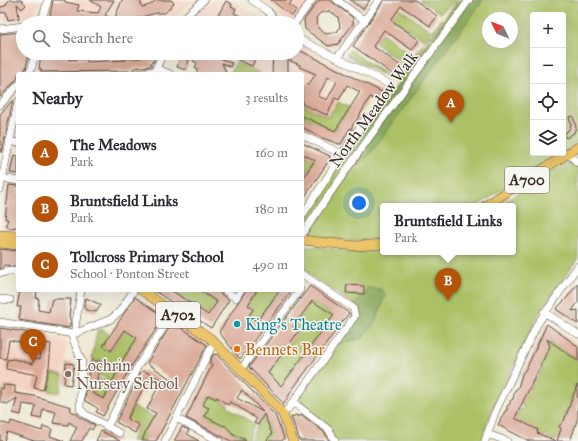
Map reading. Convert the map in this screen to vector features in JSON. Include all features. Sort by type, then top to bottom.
[{"type":"main road","name":"A700","points":[[490,203],[578,147]]},
{"type":"main road","points":[[0,235],[16,236]]},
{"type":"main road","points":[[304,240],[349,245],[380,244]]},
{"type":"main road","points":[[0,243],[16,245]]},
{"type":"main road","name":"A702","points":[[144,292],[214,342],[282,414],[293,441]]},
{"type":"street","points":[[42,16],[48,0]]},
{"type":"street","points":[[186,16],[204,0]]},
{"type":"street","points":[[252,0],[268,11],[272,16]]},
{"type":"street","points":[[300,16],[312,0]]},
{"type":"street","points":[[337,0],[364,21]]},
{"type":"street","points":[[337,58],[380,0]]},
{"type":"street","name":"North Meadow Walk","points":[[304,232],[352,159],[403,93],[469,0]]},
{"type":"street","points":[[0,29],[16,27]]},
{"type":"street","points":[[304,42],[389,84]]},
{"type":"street","points":[[29,72],[34,60]]},
{"type":"street","points":[[154,72],[160,60]]},
{"type":"street","points":[[33,64],[35,72]]},
{"type":"street","points":[[154,72],[160,70],[165,72]]},
{"type":"street","points":[[2,102],[16,87]]},
{"type":"street","points":[[2,102],[13,100],[16,102]]},
{"type":"street","points":[[0,189],[16,111]]},
{"type":"street","points":[[304,213],[366,118]]},
{"type":"street","points":[[304,136],[342,154]]},
{"type":"street","points":[[9,141],[16,143]]},
{"type":"street","points":[[568,154],[578,163]]},
{"type":"street","points":[[2,178],[16,181]]},
{"type":"street","points":[[507,441],[486,437],[498,407],[544,312],[578,266]]},
{"type":"street","points":[[2,273],[9,271],[16,272]]},
{"type":"street","points":[[282,414],[293,402],[355,316],[353,308],[305,277]]},
{"type":"street","points":[[81,292],[72,334],[82,362],[79,402],[82,411],[119,433]]},
{"type":"street","points":[[0,322],[72,334],[106,322],[115,316],[133,292]]},
{"type":"street","points":[[227,292],[236,298],[240,292]]},
{"type":"street","points":[[241,369],[299,292]]},
{"type":"street","points":[[0,299],[10,300]]},
{"type":"street","points":[[107,426],[138,367],[174,312]]},
{"type":"street","points":[[544,312],[578,334]]},
{"type":"street","points":[[164,441],[214,342]]},
{"type":"street","points":[[293,402],[326,428],[335,441]]},
{"type":"street","points":[[176,418],[219,441]]},
{"type":"shaded area","points":[[0,0],[41,0],[33,16],[16,16],[16,20],[0,22]]},
{"type":"shaded area","points":[[53,0],[194,0],[175,16],[165,14],[158,16],[118,16],[117,12],[116,16],[50,16]]},
{"type":"shaded area","points":[[213,0],[230,0],[258,16],[195,16]]},
{"type":"shaded area","points":[[264,0],[310,0],[298,16],[281,16],[278,10]]},
{"type":"shaded area","points":[[304,48],[338,66],[324,94],[338,102],[328,117],[304,106],[304,72],[258,72],[232,60],[304,60]]},
{"type":"shaded area","points":[[38,60],[157,60],[153,70],[125,72],[38,72],[36,70]]},
{"type":"shaded area","points":[[6,183],[16,183],[16,232],[1,230]]},
{"type":"shaded area","points":[[31,333],[60,339],[68,344],[60,393],[55,393],[54,395],[0,387],[0,358],[6,358],[8,346],[29,348]]},
{"type":"green space","points":[[420,0],[457,0],[440,13]]},
{"type":"green space","points":[[458,0],[578,0],[578,141],[566,149],[566,12],[530,12],[530,156],[554,156],[482,203],[380,203],[380,239],[350,241],[304,236],[304,220],[361,131],[399,83],[346,55],[350,50],[395,80],[405,68],[407,69]]},
{"type":"green space","points":[[461,0],[483,0],[370,154],[359,164],[346,156],[361,131],[385,103]]},
{"type":"green space","points":[[399,8],[431,31],[443,18],[425,41],[392,18]]},
{"type":"green space","points":[[382,33],[413,56],[424,43],[407,67],[375,43]]},
{"type":"green space","points":[[236,62],[258,72],[231,72]]},
{"type":"green space","points":[[338,102],[350,108],[334,132],[304,117],[304,106],[328,117]]},
{"type":"green space","points":[[304,155],[313,159],[316,158],[304,177]]},
{"type":"green space","points":[[564,164],[573,166],[578,170],[578,258],[539,313],[489,418],[481,441],[337,441],[301,403],[300,397],[355,322],[354,305],[304,271],[304,245],[349,251],[380,251],[380,255],[516,255],[516,203],[502,203]]},
{"type":"green space","points":[[367,288],[381,289],[385,295],[375,322],[368,331],[364,333],[364,338],[337,344],[356,310],[354,304],[366,294]]},
{"type":"green space","points":[[174,292],[202,292],[217,302],[207,315]]},
{"type":"green space","points":[[256,292],[278,292],[254,324],[249,316],[253,309],[248,305]]},
{"type":"green space","points":[[311,301],[336,316],[332,317],[284,382],[282,389],[267,377],[267,369],[270,371],[299,331],[293,327]]},
{"type":"green space","points":[[101,329],[109,334],[103,346],[111,351],[126,329],[138,337],[123,359],[131,365],[92,359],[97,331]]},
{"type":"green space","points":[[550,342],[578,361],[578,385],[575,385],[574,388],[577,388],[572,399],[569,399],[571,401],[566,414],[563,414],[566,416],[562,425],[561,423],[559,426],[561,428],[558,441],[548,437],[547,434],[544,436],[537,433],[538,430],[528,428],[529,425],[514,420],[519,410],[524,406],[522,405],[529,388],[532,388],[530,387],[534,379],[537,379],[539,374],[538,372],[542,369],[540,367],[550,346],[548,344]]},
{"type":"green space","points":[[100,361],[105,362],[107,367],[109,363],[121,365],[103,399],[92,393],[96,386],[97,378],[107,381],[108,378],[98,375]]},
{"type":"green space","points":[[52,373],[63,375],[60,393],[49,391]]},
{"type":"green space","points":[[208,395],[215,399],[217,397],[228,405],[228,407],[254,424],[247,441],[242,438],[242,435],[241,437],[214,423],[213,420],[200,416],[209,408],[201,405],[204,403]]},
{"type":"green space","points":[[134,407],[154,417],[149,424],[149,428],[146,427],[144,429],[150,432],[148,437],[143,435],[142,438],[145,441],[131,441],[139,425],[125,424]]},
{"type":"green space","points":[[264,417],[273,436],[271,439],[269,437],[266,441],[250,441],[261,418]]},
{"type":"building","points":[[9,0],[21,0],[26,5],[22,9],[17,4],[19,16],[16,16],[16,19],[8,20],[6,12],[0,13],[0,7],[5,6]]},
{"type":"building","points":[[53,0],[65,0],[65,2],[79,5],[77,11],[98,13],[101,7],[90,0],[114,0],[105,15],[107,16],[50,16]]},
{"type":"building","points":[[122,0],[140,0],[142,7],[150,5],[156,0],[171,0],[174,3],[165,13],[156,13],[145,16],[116,16]]},
{"type":"building","points":[[271,0],[292,0],[289,5],[296,10],[292,16]]},
{"type":"building","points":[[319,0],[330,0],[353,18],[353,24],[338,44],[328,46],[305,29],[304,20]],"holes":[[[330,11],[338,17],[340,27],[337,32],[326,34],[318,28],[316,18],[320,13]]]},
{"type":"building","points":[[350,0],[370,0],[363,9]]},
{"type":"building","points":[[384,0],[415,0],[437,16],[430,26],[401,6],[391,20],[419,40],[412,50],[384,30],[373,46],[401,66],[394,75],[353,46]]},
{"type":"building","points":[[226,1],[232,4],[231,7],[236,9],[234,13],[240,16],[218,16]]},
{"type":"building","points":[[16,33],[16,60],[28,60],[23,72],[16,72],[16,80],[0,97],[0,34]]},
{"type":"building","points":[[304,53],[386,94],[380,102],[370,97],[352,126],[352,130],[350,128],[341,144],[339,144],[322,138],[304,128],[304,117],[335,131],[360,92],[347,85],[339,100],[335,98],[327,115],[304,105],[304,86],[306,84],[308,85],[316,74],[299,67],[300,65],[288,60],[304,60]],"holes":[[[328,77],[337,81],[327,100],[318,96]]]},
{"type":"building","points":[[40,60],[87,60],[87,62],[154,60],[154,62],[151,62],[151,66],[134,68],[133,71],[41,72],[41,69],[39,69]]},
{"type":"building","points":[[180,60],[189,61],[185,70],[177,67]]},
{"type":"building","points":[[224,60],[232,63],[230,67],[222,63],[226,72],[197,72],[197,69],[195,68],[197,63],[193,61]]},
{"type":"building","points":[[238,60],[255,60],[252,66]]},
{"type":"building","points":[[273,60],[288,60],[288,72],[272,72]]},
{"type":"building","points":[[13,100],[2,152],[0,152],[0,114]]},
{"type":"building","points":[[573,116],[576,127],[574,133],[566,138],[566,132],[571,125],[569,117]]},
{"type":"building","points":[[304,144],[330,156],[330,159],[304,198],[304,177],[315,160],[304,155]]},
{"type":"building","points":[[14,155],[16,156],[16,174],[10,173]]},
{"type":"building","points":[[9,185],[16,186],[16,227],[10,228],[6,225],[8,219],[5,219]]},
{"type":"building","points":[[0,249],[16,251],[16,266],[4,265],[0,269]]},
{"type":"building","points":[[578,283],[578,302],[572,311],[578,310],[578,324],[556,309]]},
{"type":"building","points":[[347,285],[364,286],[364,294],[346,293]]},
{"type":"building","points":[[310,286],[349,313],[292,390],[284,404],[249,367]],"holes":[[[312,301],[334,315],[281,386],[268,373],[299,331],[293,327]]]},
{"type":"building","points":[[20,292],[37,292],[36,298],[39,299],[38,310],[49,312],[52,299],[71,299],[69,317],[71,321],[69,328],[19,320],[21,307],[17,307]]},
{"type":"building","points":[[156,292],[174,292],[208,315],[217,302],[202,292],[218,292],[229,300],[211,328]]},
{"type":"building","points":[[245,292],[256,292],[248,305],[253,309],[249,316],[257,321],[279,292],[290,292],[240,359],[219,332]]},
{"type":"building","points":[[135,297],[164,317],[130,368],[103,416],[96,412],[98,409],[96,407],[85,401],[90,365],[92,360],[109,363],[108,367],[99,365],[96,386],[92,393],[104,399],[123,359],[137,338],[125,330],[111,351],[103,346]]},
{"type":"building","points":[[86,298],[101,305],[96,312],[86,310],[84,307]]},
{"type":"building","points":[[173,322],[207,345],[156,441],[142,441],[146,430],[156,413],[147,409],[158,387],[147,381],[127,419],[139,425],[135,433],[116,422],[141,372],[144,371],[169,384],[172,380],[147,363]]},
{"type":"building","points":[[547,324],[576,345],[578,348],[578,361],[547,339],[550,346],[515,418],[538,430],[537,433],[556,441],[529,441],[498,425],[505,411],[507,410],[507,406],[513,399],[522,374],[527,367]]},
{"type":"building","points":[[0,328],[31,333],[30,342],[24,340],[24,343],[9,340],[6,359],[0,358]]},
{"type":"building","points":[[34,341],[51,344],[49,367],[43,390],[34,388],[37,375],[6,369],[7,360],[14,359],[33,364],[34,358],[40,359],[41,350],[38,349],[39,347],[34,346]]},
{"type":"building","points":[[216,354],[275,415],[284,438],[282,441],[266,441],[272,434],[264,414],[258,425],[254,423],[257,419],[230,402],[228,405],[217,397],[216,399],[208,395],[203,405],[209,408],[204,416],[224,426],[225,425],[232,433],[247,441],[231,441],[186,418],[212,365],[209,363],[213,355]],"holes":[[[242,390],[263,412],[237,398]]]},
{"type":"building","points":[[66,363],[74,364],[71,385],[64,384]]},
{"type":"building","points":[[4,385],[15,386],[15,393],[34,396],[71,407],[70,411],[78,414],[79,417],[95,425],[92,430],[89,428],[82,441],[70,441],[77,427],[69,422],[68,425],[53,423],[56,412],[43,409],[41,419],[33,417],[36,406],[23,404],[21,415],[13,413],[17,398],[7,404],[0,402],[0,388],[3,389]]},
{"type":"building","points":[[577,385],[578,417],[573,433],[570,441],[557,441],[561,429],[559,426],[564,421]]},
{"type":"building","points":[[297,415],[298,417],[302,415],[325,433],[329,441],[300,441],[291,417]]},
{"type":"building","points":[[11,421],[42,431],[43,426],[52,429],[50,436],[64,441],[34,441],[7,432],[4,441],[0,441],[0,422],[10,425]]},
{"type":"building","points":[[182,427],[189,430],[187,434],[199,441],[174,441]]},
{"type":"building","points":[[101,431],[111,436],[120,441],[96,441]]},
{"type":"place","name":"The Meadows","points":[[451,123]]},
{"type":"place","name":"Bruntsfield Links","points":[[448,301]]},
{"type":"place","name":"King's Theatre","points":[[237,324]]},
{"type":"place","name":"Bennets Bar","points":[[237,349]]},
{"type":"place","name":"Tollcross Primary School","points":[[33,362]]},
{"type":"place","name":"Lochrin Nursery School","points":[[68,374]]}]
